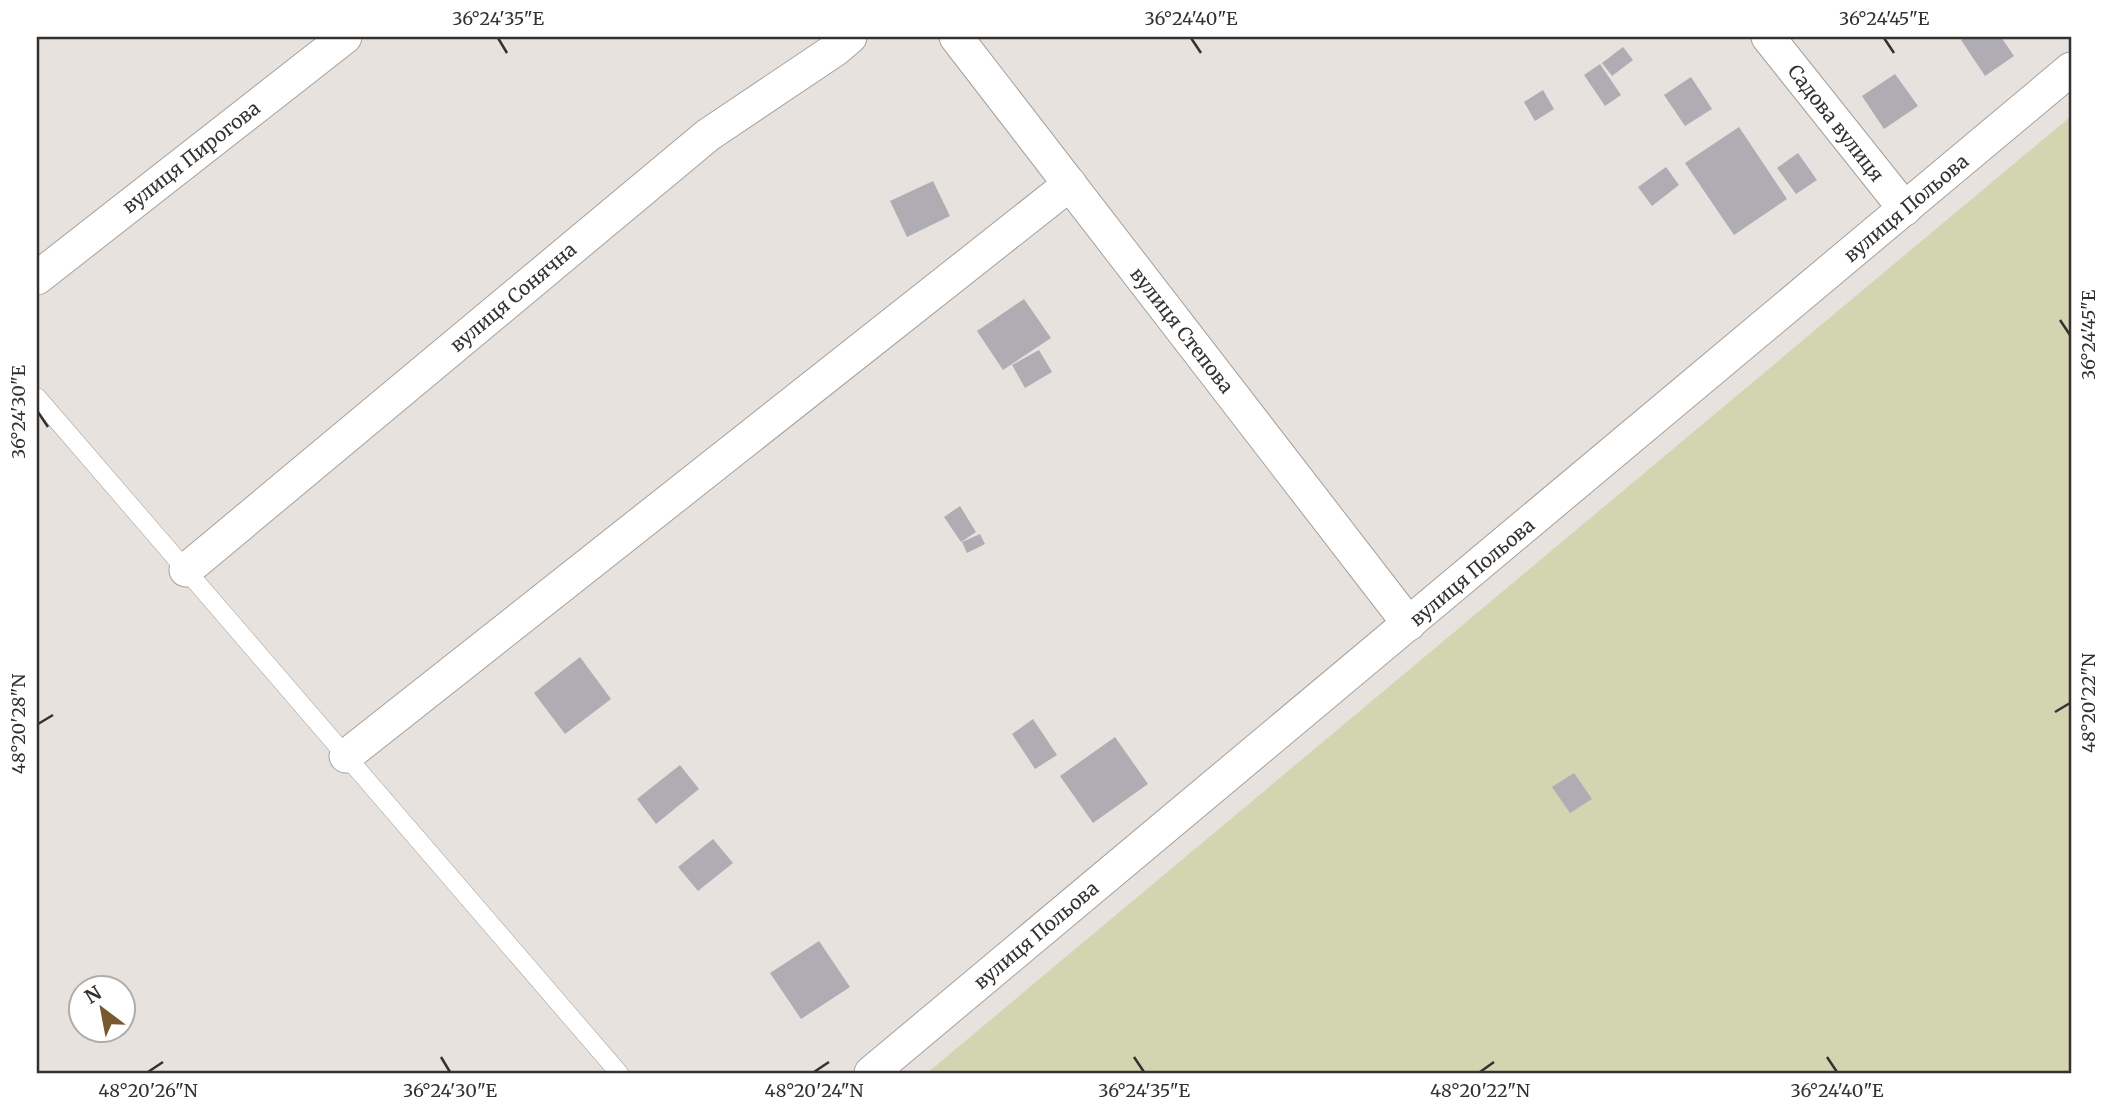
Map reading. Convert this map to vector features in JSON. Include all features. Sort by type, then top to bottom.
[{"type":"street","name":"вулиця Пирогова","points":[[37,278],[345,37]]},
{"type":"street","name":"вулиця Сонячна","points":[[186,570],[708,135],[850,37]]},
{"type":"street","name":"вулиця Степова","points":[[956,37],[1409,624]]},
{"type":"street","name":"Садова вулиця","points":[[1768,37],[1905,209]]},
{"type":"street","name":"вулиця Польова","points":[[871,1073],[2071,69]]},
{"type":"street","points":[[346,756],[1070,184]]},
{"type":"lane","points":[[37,397],[619,1073]]},
{"type":"green space","points":[[2071,116],[2071,1073],[927,1073]]},
{"type":"building","points":[[1965,37],[2001,37],[2014,56],[1985,76],[1961,40]]},
{"type":"building","points":[[1623,47],[1633,60],[1612,76],[1602,63]]},
{"type":"building","points":[[1600,64],[1621,95],[1605,106],[1584,75]]},
{"type":"building","points":[[1895,74],[1918,106],[1884,129],[1862,96]]},
{"type":"building","points":[[1691,77],[1712,109],[1685,126],[1664,95]]},
{"type":"building","points":[[1543,90],[1554,109],[1535,121],[1524,102]]},
{"type":"building","points":[[1739,127],[1787,199],[1734,235],[1685,163]]},
{"type":"building","points":[[1798,153],[1817,180],[1796,194],[1777,168]]},
{"type":"building","points":[[1666,167],[1679,185],[1652,206],[1638,187]]},
{"type":"building","points":[[933,181],[950,216],[907,237],[890,201]]},
{"type":"building","points":[[1024,299],[1051,338],[1003,370],[977,331]]},
{"type":"building","points":[[1039,350],[1052,372],[1025,388],[1012,365]]},
{"type":"building","points":[[960,506],[976,532],[961,542],[944,517]]},
{"type":"building","points":[[980,534],[985,544],[967,553],[962,542]]},
{"type":"building","points":[[580,657],[611,699],[565,734],[534,693]]},
{"type":"building","points":[[1033,719],[1057,755],[1035,769],[1012,734]]},
{"type":"building","points":[[1115,737],[1148,784],[1093,823],[1060,776]]},
{"type":"building","points":[[680,765],[699,789],[656,824],[637,799]]},
{"type":"building","points":[[1574,773],[1592,799],[1570,813],[1552,787]]},
{"type":"building","points":[[713,839],[733,863],[698,891],[678,867]]},
{"type":"building","points":[[819,941],[850,987],[801,1019],[770,973]]}]
